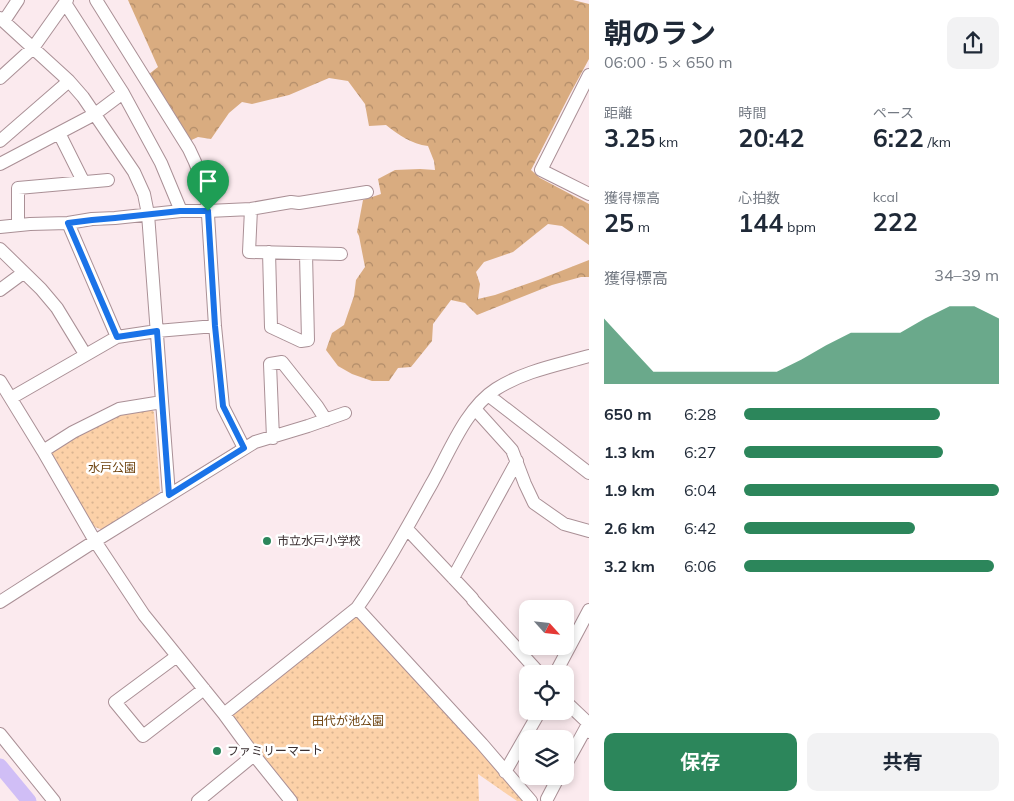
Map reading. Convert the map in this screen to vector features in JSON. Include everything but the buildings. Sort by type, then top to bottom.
[{"type":"street","points":[[18,0],[2,19],[69,81],[83,97],[134,172],[144,194],[148,214],[169,495]]},
{"type":"street","points":[[96,0],[189,149],[203,184],[207,199],[215,326],[223,406],[244,448]]},
{"type":"street","points":[[0,78],[33,48],[66,2],[123,93],[161,163],[180,211]]},
{"type":"street","points":[[589,75],[541,170],[589,194]]},
{"type":"street","points":[[0,141],[69,81]]},
{"type":"street","points":[[0,164],[95,114],[123,93]]},
{"type":"street","points":[[60,133],[83,182]]},
{"type":"street","points":[[18,225],[18,188],[108,180]]},
{"type":"street","points":[[0,227],[68,223],[180,211],[251,209],[291,202],[299,204],[367,192]]},
{"type":"street","points":[[251,209],[249,252],[341,254]]},
{"type":"street","points":[[68,223],[117,337]]},
{"type":"street","points":[[0,249],[41,289],[56,308],[85,354]]},
{"type":"street","points":[[269,252],[271,327],[301,341],[308,340],[306,254]]},
{"type":"street","points":[[0,290],[23,272]]},
{"type":"street","points":[[11,398],[117,337],[157,331],[215,326]]},
{"type":"street","points":[[224,714],[357,608],[407,529],[464,424],[488,395],[528,373],[589,356]]},
{"type":"street","points":[[272,438],[270,364],[282,362],[326,420]]},
{"type":"street","points":[[0,381],[95,541],[144,615],[291,801]]},
{"type":"street","points":[[488,395],[588,471]]},
{"type":"street","points":[[43,451],[73,432],[119,409],[162,402]]},
{"type":"street","points":[[475,409],[512,450],[534,502],[564,524],[589,531]]},
{"type":"street","points":[[0,602],[244,448],[255,442],[345,413]]},
{"type":"street","points":[[453,578],[517,461]]},
{"type":"street","points":[[407,529],[532,665]]},
{"type":"street","points":[[357,608],[445,703],[531,801]]},
{"type":"street","points":[[559,665],[589,610]]},
{"type":"street","points":[[178,656],[115,702],[143,736],[204,689]]},
{"type":"street","points":[[574,710],[586,721],[588,729],[574,752]]},
{"type":"street","points":[[505,772],[535,720]]},
{"type":"street","points":[[0,734],[54,801]]},
{"type":"street","points":[[198,801],[254,755]]},
{"type":"street","points":[[547,799],[554,785]]},
{"type":"green space","points":[[128,0],[573,0],[589,4],[589,59],[531,170],[540,178],[589,204],[589,245],[562,226],[548,224],[513,252],[484,262],[476,272],[480,284],[478,299],[538,280],[589,260],[589,277],[581,277],[552,285],[477,315],[465,303],[451,300],[433,324],[432,341],[411,367],[398,368],[389,381],[372,381],[352,374],[338,366],[326,350],[332,333],[344,325],[354,296],[356,280],[365,267],[357,232],[363,200],[381,194],[378,179],[395,170],[435,170],[434,161],[428,146],[401,136],[386,125],[369,126],[365,104],[348,81],[329,78],[289,95],[252,104],[242,102],[229,113],[211,139],[198,137],[183,144],[144,78],[158,67]]},
{"type":"green space","name":"水戸公園","points":[[149,407],[154,412],[160,491],[155,497],[130,511],[103,530],[92,526],[51,454],[54,448],[120,412]]},
{"type":"green space","name":"田代が池公園","points":[[357,611],[527,801],[517,801],[478,774],[479,801],[296,801],[228,715]]},
{"type":"waterway","points":[[0,766],[29,801]]},
{"type":"place","name":"市立水戸小学校","points":[[267,541]]},
{"type":"place","name":"ファミリーマート","points":[[217,751]]},
{"type":"route","points":[[180,211],[208,211],[215,326],[223,406],[244,448],[169,495],[157,331],[117,337],[68,223],[180,211]]}]
